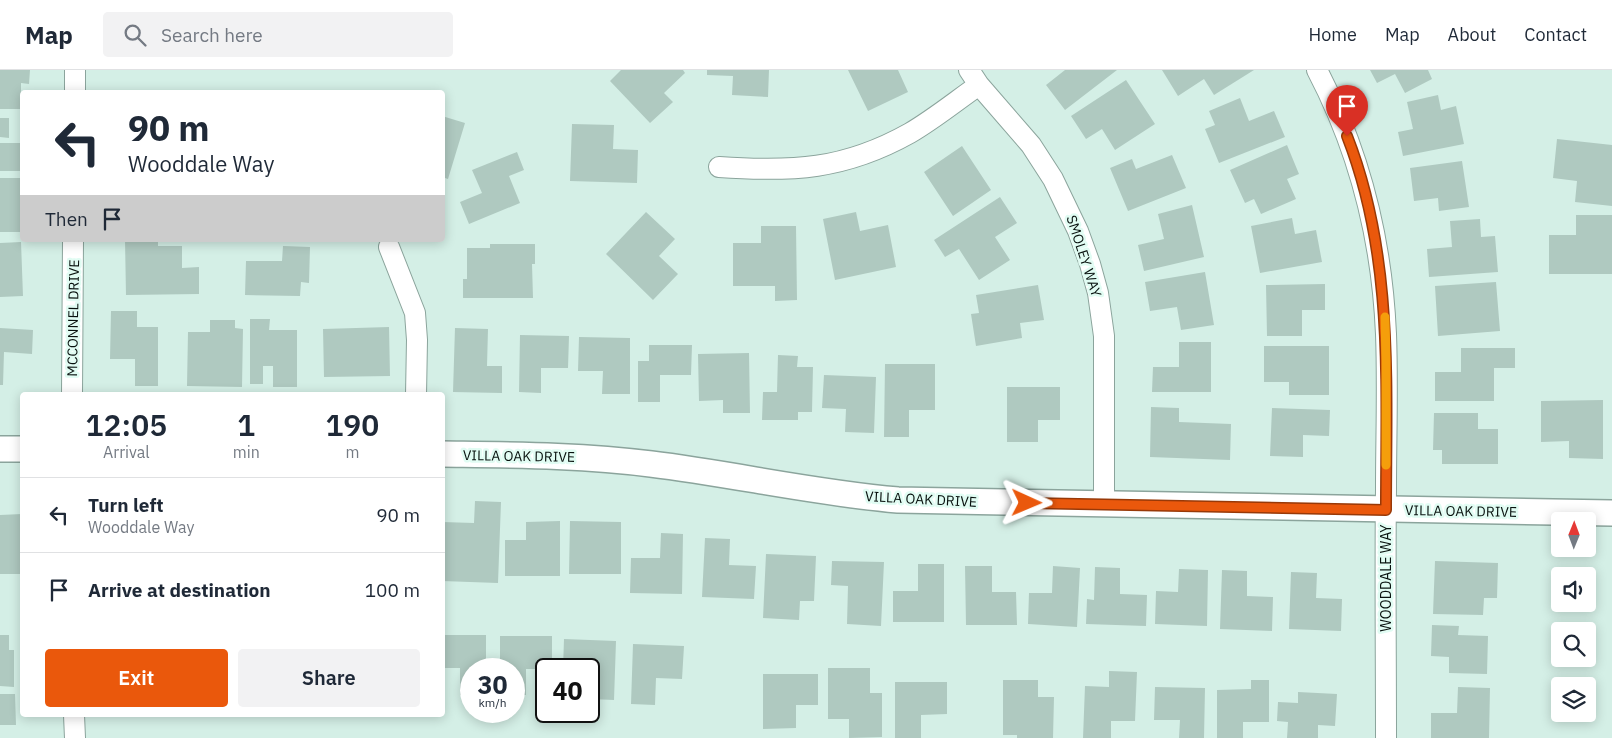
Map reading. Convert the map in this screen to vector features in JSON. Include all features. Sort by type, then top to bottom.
[{"type":"street","points":[[75,70],[75,90]]},
{"type":"street","name":"WOODDALE WAY","points":[[1317,70],[1353,153],[1364,188],[1378,255],[1386,333],[1386,738]]},
{"type":"street","points":[[719,167],[790,169],[832,164],[855,158],[912,132],[974,78]]},
{"type":"street","name":"SMOLEY WAY","points":[[974,78],[1031,145],[1053,179],[1078,232],[1090,264],[1098,293],[1104,336],[1104,505]]},
{"type":"street","name":"MCCONNEL DRIVE","points":[[72,392],[74,242]]},
{"type":"street","points":[[389,247],[415,313],[417,340],[416,392]]},
{"type":"street","points":[[0,449],[20,449]]},
{"type":"street","name":"VILLA OAK DRIVE","points":[[445,454],[552,456],[617,460],[703,471],[832,493],[898,500],[1612,513]]},
{"type":"street","points":[[74,717],[74,738]]},
{"type":"building","points":[[0,70],[30,70],[29,84],[21,83],[20,109],[0,109]]},
{"type":"building","points":[[621,70],[683,70],[685,73],[664,93],[673,102],[650,123],[610,81]]},
{"type":"building","points":[[707,70],[769,70],[768,97],[732,95],[733,76],[707,75]]},
{"type":"building","points":[[848,70],[898,70],[908,92],[868,111]]},
{"type":"building","points":[[1065,70],[1117,70],[1065,110],[1046,85]]},
{"type":"building","points":[[1162,70],[1254,70],[1214,95],[1204,79],[1178,96]]},
{"type":"building","points":[[1370,70],[1428,70],[1432,79],[1405,93],[1395,74],[1377,83]]},
{"type":"building","points":[[1126,80],[1155,124],[1115,150],[1102,129],[1086,139],[1071,116]]},
{"type":"building","points":[[1438,95],[1441,110],[1456,106],[1464,144],[1403,156],[1398,132],[1413,129],[1407,102]]},
{"type":"building","points":[[1240,98],[1249,121],[1274,111],[1285,137],[1219,163],[1205,129],[1215,125],[1209,111]]},
{"type":"building","points":[[445,117],[465,123],[448,179],[445,178]]},
{"type":"building","points":[[0,118],[9,118],[9,138],[0,137]]},
{"type":"building","points":[[572,124],[614,125],[613,149],[638,150],[637,183],[570,181]]},
{"type":"building","points":[[1557,139],[1612,145],[1612,206],[1575,202],[1577,181],[1553,178]]},
{"type":"building","points":[[0,143],[20,143],[20,171],[0,171]]},
{"type":"building","points":[[1287,145],[1299,174],[1287,179],[1296,199],[1261,214],[1254,199],[1245,203],[1230,170]]},
{"type":"building","points":[[962,146],[991,190],[953,216],[924,172]]},
{"type":"building","points":[[517,152],[524,170],[509,176],[520,203],[469,224],[460,202],[482,193],[472,170]]},
{"type":"building","points":[[1172,155],[1186,188],[1128,211],[1110,168],[1132,159],[1136,169]]},
{"type":"building","points":[[1462,161],[1469,207],[1439,211],[1438,198],[1414,201],[1410,168]]},
{"type":"building","points":[[0,178],[20,178],[20,232],[0,232]]},
{"type":"building","points":[[1000,197],[1017,223],[995,237],[1010,260],[979,280],[959,249],[945,257],[934,240]]},
{"type":"building","points":[[1192,205],[1204,257],[1144,271],[1138,245],[1164,239],[1158,214]]},
{"type":"building","points":[[646,212],[675,239],[659,256],[678,274],[653,300],[606,254]]},
{"type":"building","points":[[856,212],[860,231],[888,225],[896,267],[835,280],[823,219]]},
{"type":"building","points":[[1576,215],[1612,215],[1612,274],[1549,274],[1549,235],[1576,235]]},
{"type":"building","points":[[1292,218],[1295,234],[1316,230],[1322,262],[1260,273],[1251,226]]},
{"type":"building","points":[[1480,219],[1481,237],[1495,236],[1498,272],[1429,277],[1427,249],[1452,247],[1450,221]]},
{"type":"building","points":[[761,226],[796,226],[797,300],[775,301],[775,286],[733,286],[733,243],[761,243]]},
{"type":"building","points":[[21,242],[23,296],[0,297],[0,243]]},
{"type":"building","points":[[125,242],[158,242],[158,246],[182,246],[182,268],[199,267],[199,294],[126,295]]},
{"type":"building","points":[[490,244],[535,244],[535,264],[532,264],[533,298],[463,298],[463,279],[467,279],[467,248],[490,248]]},
{"type":"building","points":[[283,246],[310,247],[309,283],[301,282],[300,296],[245,295],[246,261],[282,261]]},
{"type":"building","points":[[1205,272],[1214,325],[1181,330],[1177,307],[1150,311],[1145,282]]},
{"type":"building","points":[[1496,282],[1500,331],[1438,336],[1435,286]]},
{"type":"building","points":[[1325,284],[1325,310],[1302,310],[1302,336],[1267,336],[1266,285]]},
{"type":"building","points":[[1038,285],[1044,320],[1020,323],[1022,338],[976,346],[971,314],[979,313],[976,295]]},
{"type":"building","points":[[111,311],[137,311],[137,327],[158,327],[158,386],[135,386],[135,359],[110,359]]},
{"type":"building","points":[[250,319],[270,319],[269,330],[297,330],[297,387],[273,387],[273,366],[263,366],[263,384],[250,384]]},
{"type":"building","points":[[210,320],[235,320],[235,328],[243,329],[242,387],[187,386],[188,332],[210,332]]},
{"type":"building","points":[[389,327],[390,376],[324,377],[323,329]]},
{"type":"building","points":[[0,328],[33,330],[32,354],[4,352],[3,385],[0,385]]},
{"type":"building","points":[[455,328],[488,329],[487,366],[502,366],[502,393],[453,392]]},
{"type":"building","points":[[520,335],[569,336],[568,368],[541,368],[541,393],[519,392]]},
{"type":"building","points":[[579,337],[630,338],[630,394],[602,394],[603,371],[578,371]]},
{"type":"building","points":[[1179,342],[1211,342],[1211,392],[1152,392],[1153,367],[1179,367]]},
{"type":"building","points":[[649,345],[692,345],[691,375],[660,375],[660,402],[638,402],[638,361],[649,361]]},
{"type":"building","points":[[1264,346],[1329,346],[1329,395],[1289,395],[1289,382],[1264,382]]},
{"type":"building","points":[[1461,348],[1515,348],[1515,368],[1494,368],[1494,401],[1435,401],[1435,372],[1461,372]]},
{"type":"building","points":[[749,353],[750,413],[723,413],[723,400],[699,401],[698,354]]},
{"type":"building","points":[[778,355],[798,356],[797,367],[813,367],[812,412],[798,412],[798,420],[762,420],[763,392],[777,392]]},
{"type":"building","points":[[885,364],[935,364],[935,410],[909,410],[909,437],[884,437]]},
{"type":"building","points":[[824,375],[876,377],[874,433],[845,432],[846,409],[822,408]]},
{"type":"building","points":[[1007,387],[1060,387],[1060,420],[1038,420],[1038,442],[1007,442]]},
{"type":"building","points":[[1603,400],[1603,459],[1569,458],[1569,441],[1541,442],[1541,401]]},
{"type":"building","points":[[1151,407],[1179,408],[1179,422],[1231,424],[1230,460],[1150,457]]},
{"type":"building","points":[[1272,408],[1330,410],[1329,436],[1303,435],[1303,457],[1270,456]]},
{"type":"building","points":[[1434,413],[1478,413],[1478,429],[1498,429],[1498,464],[1442,464],[1442,450],[1433,450]]},
{"type":"building","points":[[475,501],[501,502],[498,583],[445,581],[445,522],[474,523]]},
{"type":"building","points":[[20,514],[20,574],[0,574],[0,515]]},
{"type":"building","points":[[560,521],[560,576],[505,576],[505,540],[526,540],[526,522]]},
{"type":"building","points":[[570,521],[621,522],[621,574],[569,574]]},
{"type":"building","points":[[661,533],[683,534],[682,594],[630,593],[631,558],[660,558]]},
{"type":"building","points":[[705,538],[730,539],[729,565],[756,566],[754,599],[702,597]]},
{"type":"building","points":[[766,554],[816,556],[814,601],[800,601],[799,620],[763,618]]},
{"type":"building","points":[[832,561],[884,562],[881,626],[847,624],[848,586],[831,585]]},
{"type":"building","points":[[1435,561],[1498,563],[1497,598],[1484,598],[1483,615],[1433,614]]},
{"type":"building","points":[[918,564],[944,564],[944,622],[893,622],[893,591],[918,591]]},
{"type":"building","points":[[965,566],[992,566],[992,592],[1016,592],[1017,625],[966,625]]},
{"type":"building","points":[[1053,566],[1080,568],[1077,627],[1028,624],[1029,593],[1052,593]]},
{"type":"building","points":[[1095,567],[1120,568],[1120,594],[1147,595],[1146,626],[1086,624],[1087,599],[1094,600]]},
{"type":"building","points":[[1179,569],[1208,570],[1207,626],[1155,624],[1156,591],[1178,592]]},
{"type":"building","points":[[1222,570],[1247,571],[1247,596],[1273,597],[1272,631],[1220,629]]},
{"type":"building","points":[[1291,572],[1317,573],[1316,598],[1342,599],[1341,631],[1289,629]]},
{"type":"building","points":[[1432,625],[1459,626],[1458,635],[1488,636],[1487,674],[1449,673],[1449,657],[1431,656]]},
{"type":"building","points":[[0,635],[9,635],[9,650],[14,650],[14,687],[0,686]]},
{"type":"building","points":[[445,635],[486,635],[486,658],[460,658],[460,668],[445,668]]},
{"type":"building","points":[[500,636],[552,636],[552,658],[535,658],[535,669],[526,669],[526,695],[525,658],[500,658]]},
{"type":"building","points":[[564,639],[616,641],[614,700],[600,699],[600,658],[563,658]]},
{"type":"building","points":[[633,644],[684,646],[682,679],[656,678],[655,705],[631,704]]},
{"type":"building","points":[[828,668],[870,668],[870,693],[882,693],[882,737],[849,738],[849,719],[828,719]]},
{"type":"building","points":[[1109,671],[1137,672],[1135,721],[1111,721],[1111,738],[1083,738],[1085,686],[1109,687]]},
{"type":"building","points":[[763,674],[818,674],[818,705],[796,705],[796,728],[763,729]]},
{"type":"building","points":[[1003,680],[1038,680],[1038,697],[1054,697],[1053,738],[1017,738],[1017,735],[1003,735]]},
{"type":"building","points":[[1251,680],[1269,680],[1269,722],[1243,722],[1243,738],[1217,738],[1217,690],[1251,689]]},
{"type":"building","points":[[895,682],[947,682],[947,714],[921,715],[921,738],[895,738]]},
{"type":"building","points":[[1155,687],[1205,688],[1204,738],[1179,738],[1180,720],[1154,720]]},
{"type":"building","points":[[1458,687],[1490,688],[1489,738],[1431,738],[1431,713],[1457,713]]},
{"type":"building","points":[[1298,692],[1337,694],[1335,726],[1318,725],[1318,738],[1287,738],[1288,722],[1277,721],[1278,702],[1298,703]]},
{"type":"building","points":[[0,694],[15,694],[16,725],[0,725]]},
{"type":"slow traffic","points":[[1385,317],[1386,465]]},
{"type":"route","points":[[1027,503],[1386,510],[1386,333],[1382,290],[1372,221],[1364,188],[1347,136]]}]
